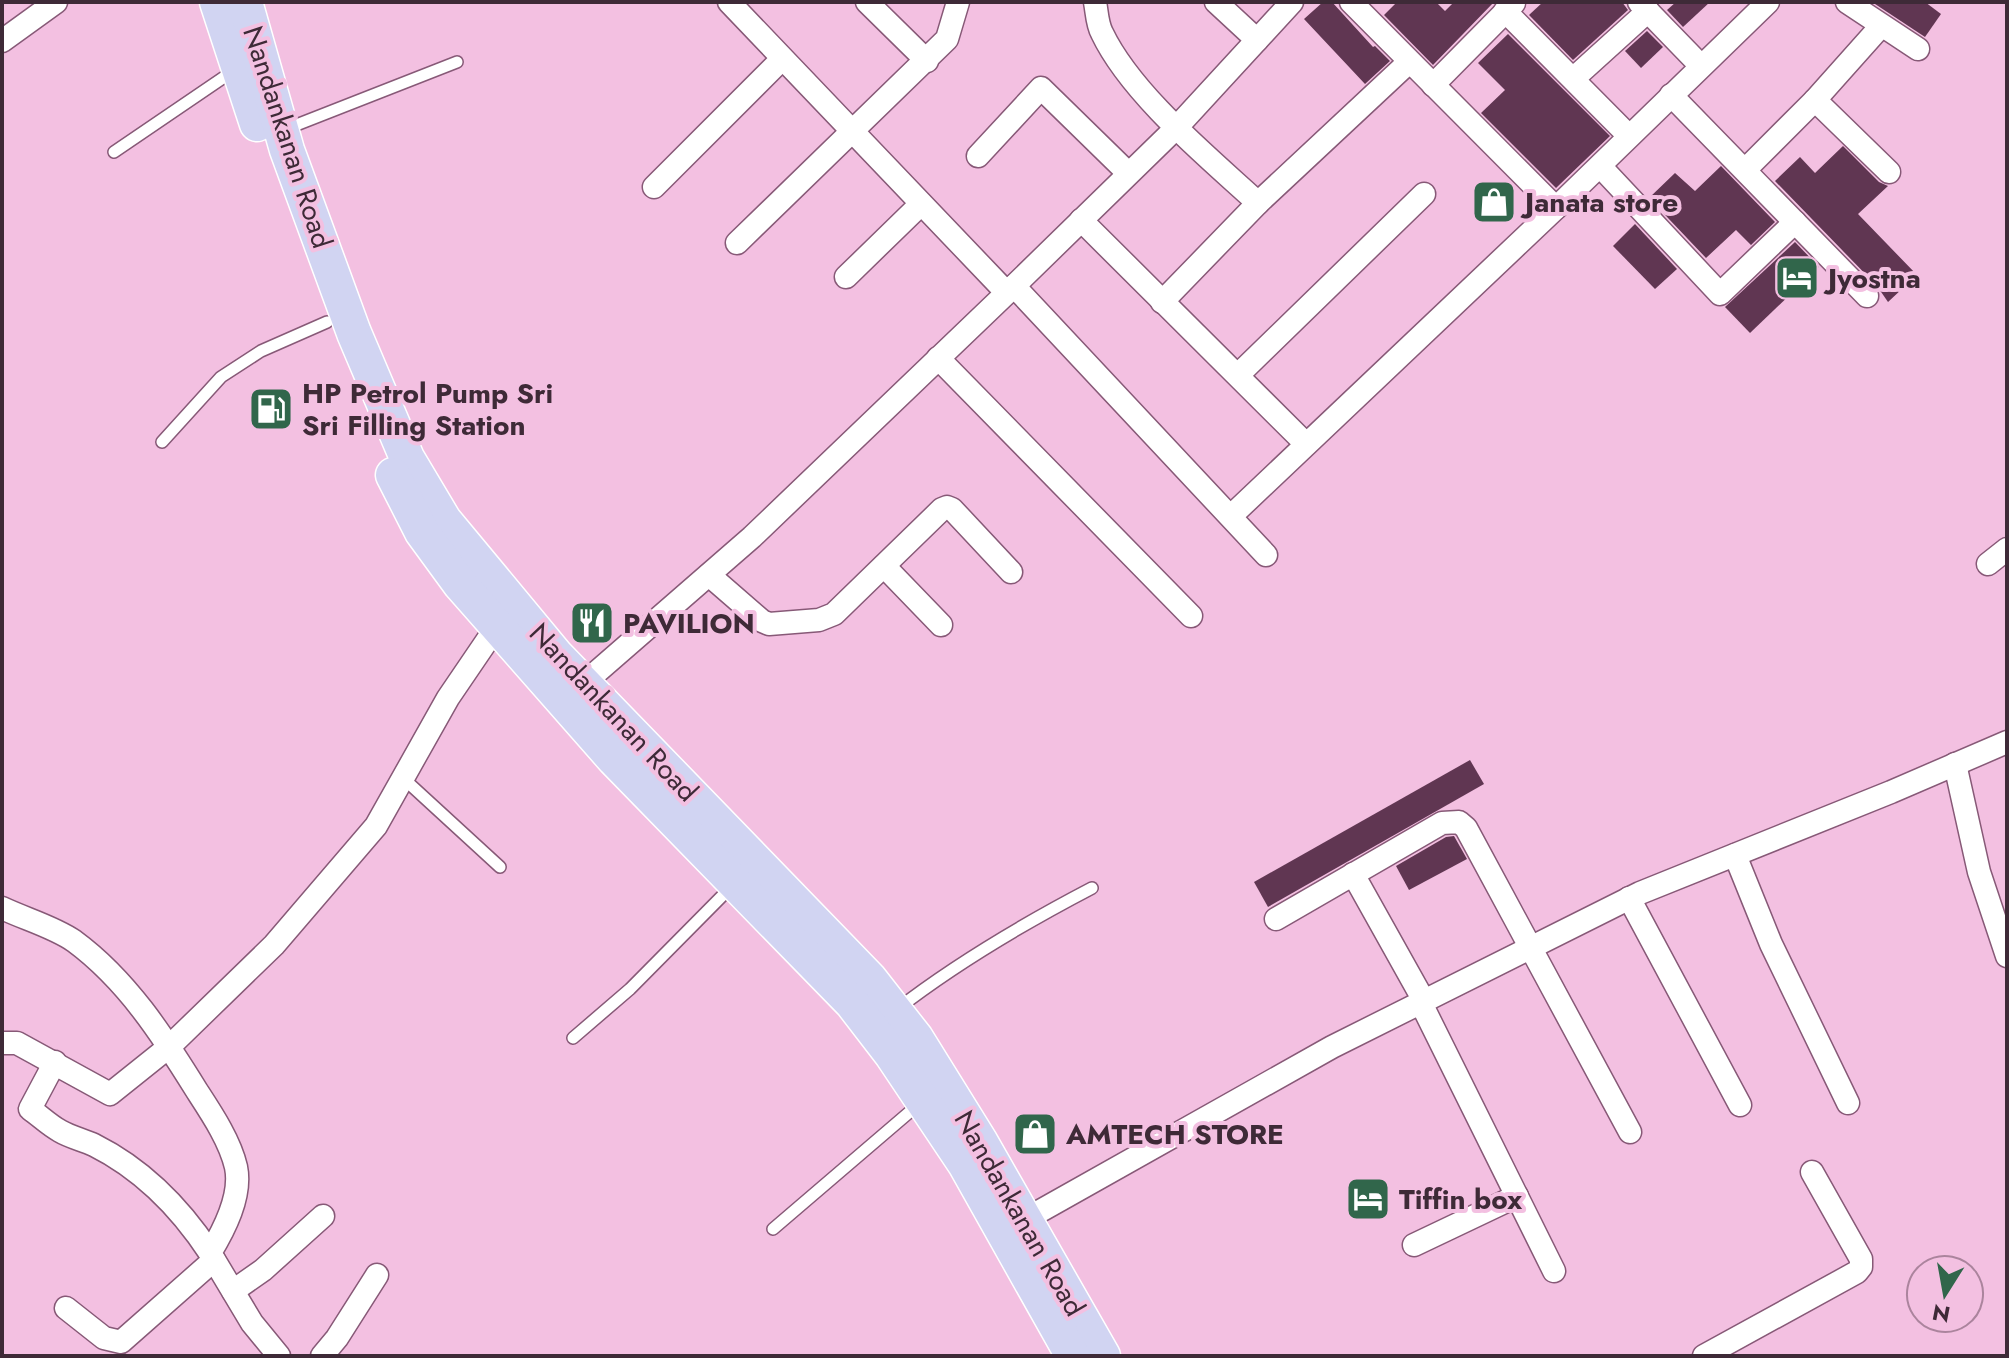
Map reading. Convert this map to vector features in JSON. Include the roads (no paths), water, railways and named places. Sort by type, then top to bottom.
[{"type":"main road","name":"Nandankanan Road","points":[[217,2],[277,186],[355,398],[422,532],[460,584],[497,626],[869,978],[916,1038],[1026,1219],[1103,1356]]},
{"type":"main road","name":"Nandankanan Road","points":[[245,2],[282,131],[354,333],[407,458],[444,520],[583,684],[617,741],[735,882],[852,1003],[965,1164],[1073,1356]]},
{"type":"street","points":[[2,41],[56,2]]},
{"type":"street","points":[[729,2],[921,204],[1010,289],[1266,555]]},
{"type":"street","points":[[867,2],[927,61]]},
{"type":"street","points":[[737,243],[927,61],[947,39],[958,2]]},
{"type":"street","points":[[1095,2],[1100,29],[1124,68],[1177,127],[1258,203]]},
{"type":"street","points":[[1216,2],[1257,40]]},
{"type":"street","points":[[583,684],[709,575],[1010,289],[1177,127],[1292,2]]},
{"type":"street","points":[[1231,516],[1768,2]]},
{"type":"street","points":[[1847,2],[1918,49]]},
{"type":"street","points":[[1363,6],[1409,62],[1556,208]]},
{"type":"street","points":[[1433,85],[1510,6],[1629,136]]},
{"type":"street","points":[[1574,78],[1644,6],[1701,66]]},
{"type":"street","points":[[1745,170],[1815,100],[1881,26]]},
{"type":"street","points":[[654,187],[782,59]]},
{"type":"street","points":[[1162,302],[1258,203],[1409,62]]},
{"type":"street","points":[[978,156],[1041,88],[1128,173]]},
{"type":"street","points":[[1671,95],[1867,296]]},
{"type":"street","points":[[1815,100],[1889,172]]},
{"type":"street","points":[[1600,166],[1720,294],[1795,222]]},
{"type":"street","points":[[1238,375],[1424,194]]},
{"type":"street","points":[[846,277],[921,204]]},
{"type":"street","points":[[1081,220],[1306,444]]},
{"type":"street","points":[[938,358],[1191,616]]},
{"type":"street","points":[[709,575],[755,617],[769,624],[826,618],[834,614],[947,507],[1011,572]]},
{"type":"street","points":[[1988,564],[2007,549]]},
{"type":"street","points":[[884,566],[941,625]]},
{"type":"street","points":[[2,1043],[17,1043],[110,1094],[170,1046],[274,945],[376,826],[448,698],[497,626]]},
{"type":"street","points":[[1026,1219],[1332,1047],[1629,898],[2007,742]]},
{"type":"street","points":[[1955,764],[1979,872],[2007,956]]},
{"type":"street","points":[[1276,919],[1442,823],[1459,822],[1466,828],[1630,1132]]},
{"type":"street","points":[[1735,855],[1771,944],[1848,1103]]},
{"type":"street","points":[[1353,874],[1423,1002],[1554,1271]]},
{"type":"street","points":[[1629,898],[1740,1105]]},
{"type":"street","points":[[2,908],[72,940],[124,986],[170,1046],[216,1121],[236,1167],[237,1184],[231,1209],[212,1257],[121,1342],[104,1338],[66,1308]]},
{"type":"street","points":[[55,1062],[30,1109],[61,1132],[94,1145],[124,1163],[169,1200],[191,1224],[252,1323],[279,1356]]},
{"type":"street","points":[[1704,1356],[1861,1267],[1861,1259],[1812,1172]]},
{"type":"street","points":[[1414,1245],[1517,1196]]},
{"type":"street","points":[[233,1291],[263,1270],[323,1216]]},
{"type":"street","points":[[322,1356],[377,1275]]},
{"type":"lane","points":[[282,131],[457,62]]},
{"type":"lane","points":[[114,152],[238,67]]},
{"type":"lane","points":[[162,442],[221,377],[261,351],[327,322]]},
{"type":"lane","points":[[403,778],[500,867]]},
{"type":"lane","points":[[573,1038],[630,989],[735,882]]},
{"type":"lane","points":[[895,1011],[1013,929],[1092,888]]},
{"type":"lane","points":[[773,1229],[923,1101]]},
{"type":"place","name":"Janata store","points":[[1494,202]]},
{"type":"place","name":"Jyostna","points":[[1797,278]]},
{"type":"place","name":"HP Petrol Pump Sri Sri Filling Station","points":[[271,409]]},
{"type":"place","name":"PAVILION","points":[[592,623]]},
{"type":"place","name":"AMTECH STORE","points":[[1035,1134]]},
{"type":"place","name":"Tiffin box","points":[[1368,1199]]}]
